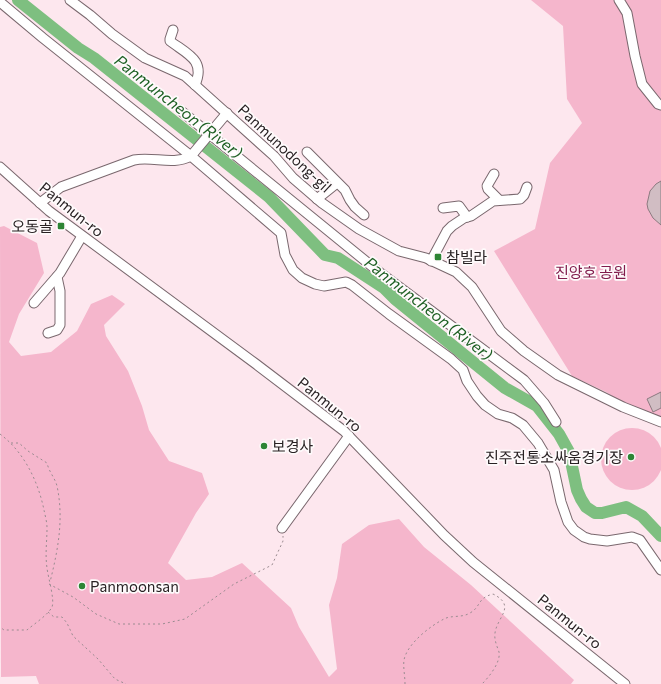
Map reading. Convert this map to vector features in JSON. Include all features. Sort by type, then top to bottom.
[{"type":"street","name":"Panmunodong-gil","points":[[70,0],[112,34],[145,58],[185,76],[274,156],[293,178],[318,199],[359,229],[399,251],[432,261],[456,272],[472,287],[501,331],[524,351],[558,375],[623,407],[661,422]]},
{"type":"street","points":[[619,0],[627,13],[642,84],[658,104],[661,104]]},
{"type":"street","points":[[0,2],[191,156],[281,233],[285,255],[293,270],[302,278],[324,286],[346,282],[352,284],[389,314],[451,359],[463,370],[467,382],[485,405],[498,414],[512,418],[523,425],[538,443],[554,470],[561,502],[568,522],[574,530],[590,539],[607,541],[632,537],[640,540],[661,570]]},
{"type":"street","points":[[173,30],[170,41],[186,52],[197,63],[199,69],[198,78],[195,85]]},
{"type":"street","points":[[180,110],[379,272],[524,380],[544,403],[556,422]]},
{"type":"street","points":[[40,203],[61,187],[134,160],[142,158],[176,162],[191,156],[227,113]]},
{"type":"street","points":[[307,152],[345,190],[355,207],[364,215]]},
{"type":"street","name":"Panmun-ro","points":[[0,167],[40,203],[82,236],[256,364],[349,436],[444,535],[474,562],[625,684]]},
{"type":"street","points":[[494,174],[487,186],[499,200]]},
{"type":"street","points":[[318,199],[337,183]]},
{"type":"street","points":[[432,261],[446,231],[452,226],[493,201],[520,199],[524,195],[527,187]]},
{"type":"street","points":[[443,208],[459,206],[467,217]]},
{"type":"street","points":[[34,303],[60,273],[82,236]]},
{"type":"street","points":[[48,333],[57,330],[60,325],[60,291],[57,277]]},
{"type":"street","points":[[282,528],[349,436]]},
{"type":"path","points":[[0,434],[11,444],[25,461],[36,481],[40,493],[47,526],[46,562],[49,584],[52,591],[52,607],[27,630],[4,630],[0,627]]},
{"type":"path","points":[[11,444],[19,443],[28,451],[47,463],[48,469],[56,484],[61,514],[58,546],[49,584]]},
{"type":"path","points":[[49,584],[73,597],[96,614],[119,624],[162,624],[185,619],[234,584],[272,565],[283,541],[282,528]]},
{"type":"path","points":[[405,684],[404,661],[412,644],[421,634],[444,618],[463,616],[471,613],[485,596],[493,594],[500,598],[504,604],[505,611],[495,633],[500,654],[497,663],[482,684]]},
{"type":"path","points":[[48,612],[54,617],[62,617],[67,623],[73,636],[98,659],[115,679],[126,684]]},
{"type":"green space","name":"진양호 공원","points":[[531,0],[661,0],[661,421],[635,410],[606,392],[572,376],[494,251],[535,229],[550,163],[582,123],[567,99],[563,26]]},
{"type":"green space","points":[[4,226],[37,243],[44,273],[19,314],[9,342],[21,356],[51,352],[77,331],[91,304],[112,295],[125,304],[104,325],[106,336],[128,371],[142,406],[149,430],[169,461],[202,473],[209,494],[196,513],[168,563],[186,580],[212,577],[242,563],[291,608],[299,627],[329,677],[337,669],[329,605],[337,578],[342,544],[369,525],[399,519],[424,547],[471,585],[574,680],[571,684],[39,684],[36,676],[1,677],[0,227]]},
{"type":"green space","name":"진주전통소싸움경기장","points":[[626,428],[638,428],[654,437],[661,447],[663,459],[661,471],[654,481],[638,490],[626,490],[615,485],[606,476],[601,465],[601,453],[606,442],[615,433]]},
{"type":"building","points":[[661,181],[661,225],[653,218],[647,204],[650,191]]},
{"type":"building","points":[[661,392],[661,408],[653,412],[647,399]]},
{"type":"waterway","name":"Panmuncheon (River)","points":[[18,0],[78,48],[94,58],[269,197],[325,255],[338,258],[384,288],[395,299],[505,388],[537,406],[559,434],[569,452],[577,490],[586,507],[595,513],[602,513],[626,507],[642,516],[661,536]]},
{"type":"place","name":"오동골","points":[[61,226]]},
{"type":"place","name":"참빌라","points":[[438,257]]},
{"type":"place","name":"보경사","points":[[264,446]]},
{"type":"place","name":"진주전통소싸움경기장","points":[[631,457]]},
{"type":"place","name":"Panmoonsan","points":[[82,586]]}]
